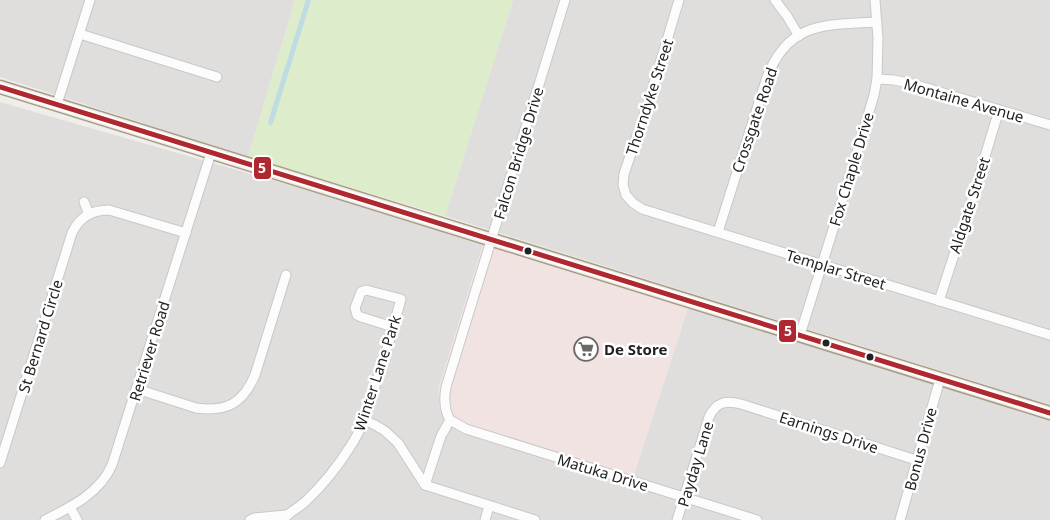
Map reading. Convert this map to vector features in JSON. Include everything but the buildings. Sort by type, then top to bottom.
[{"type":"main road","points":[[0,87],[1050,413]]},
{"type":"street","points":[[57,104],[90,0]]},
{"type":"street","name":"Falcon Bridge Drive","points":[[450,420],[444,399],[446,386],[565,0]]},
{"type":"street","name":"Thorndyke Street","points":[[626,195],[623,185],[624,174],[650,97],[679,0]]},
{"type":"street","points":[[775,0],[799,36]]},
{"type":"street","name":"Fox Chaple Drive","points":[[800,334],[867,119],[877,79],[878,40],[875,0]]},
{"type":"street","name":"Crossgate Road","points":[[718,232],[767,77],[772,64],[784,47],[807,31],[822,26],[877,22]]},
{"type":"street","points":[[80,34],[217,77]]},
{"type":"street","name":"Montaine Avenue","points":[[877,79],[894,80],[917,85],[1050,126]]},
{"type":"street","name":"Aldgate Street","points":[[939,301],[999,110]]},
{"type":"street","name":"Retriever Road","points":[[46,520],[70,507],[96,488],[109,474],[211,153]]},
{"type":"street","name":"Templar Street","points":[[626,195],[642,209],[939,301],[1050,333]]},
{"type":"street","points":[[84,202],[89,214],[99,211],[114,211],[186,233]]},
{"type":"street","name":"St Bernard Circle","points":[[0,462],[72,233],[78,224],[89,214]]},
{"type":"street","points":[[137,389],[196,408],[221,408],[237,402],[248,390],[255,375],[286,275]]},
{"type":"street","name":"Winter Lane Park","points":[[250,520],[254,518],[285,518],[306,501],[327,478],[350,447],[364,420],[393,328],[401,299],[366,290],[361,292],[355,308],[357,315],[393,328]]},
{"type":"street","name":"Bonus Drive","points":[[900,520],[940,379]]},
{"type":"street","name":"Payday Lane","points":[[677,520],[711,412],[721,404],[729,401],[741,404]]},
{"type":"street","name":"Earnings Drive","points":[[741,404],[916,460]]},
{"type":"street","points":[[364,420],[385,431],[398,443],[425,485],[535,520]]},
{"type":"street","points":[[425,485],[441,436],[450,420]]},
{"type":"street","name":"Matuka Drive","points":[[450,420],[466,429],[757,520]]},
{"type":"street","points":[[485,520],[489,506]]},
{"type":"street","points":[[70,507],[77,520]]},
{"type":"shaded area","points":[[0,0],[295,0],[248,157],[0,77]]},
{"type":"shaded area","points":[[513,0],[1050,0],[1050,405],[445,216]]},
{"type":"shaded area","points":[[0,102],[484,241],[438,390],[630,487],[688,308],[1050,421],[1050,520],[0,520]]},
{"type":"shaded area","points":[[484,241],[688,308],[630,487],[458,432],[440,412],[438,390]]},
{"type":"green space","points":[[295,0],[513,0],[445,216],[248,157]]},
{"type":"water","points":[[306,0],[311,0],[273,123],[270,126],[268,122]]},
{"type":"transit line","name":"5","points":[[0,87],[1050,413]]},
{"type":"place","name":"De Store","points":[[586,349]]}]
